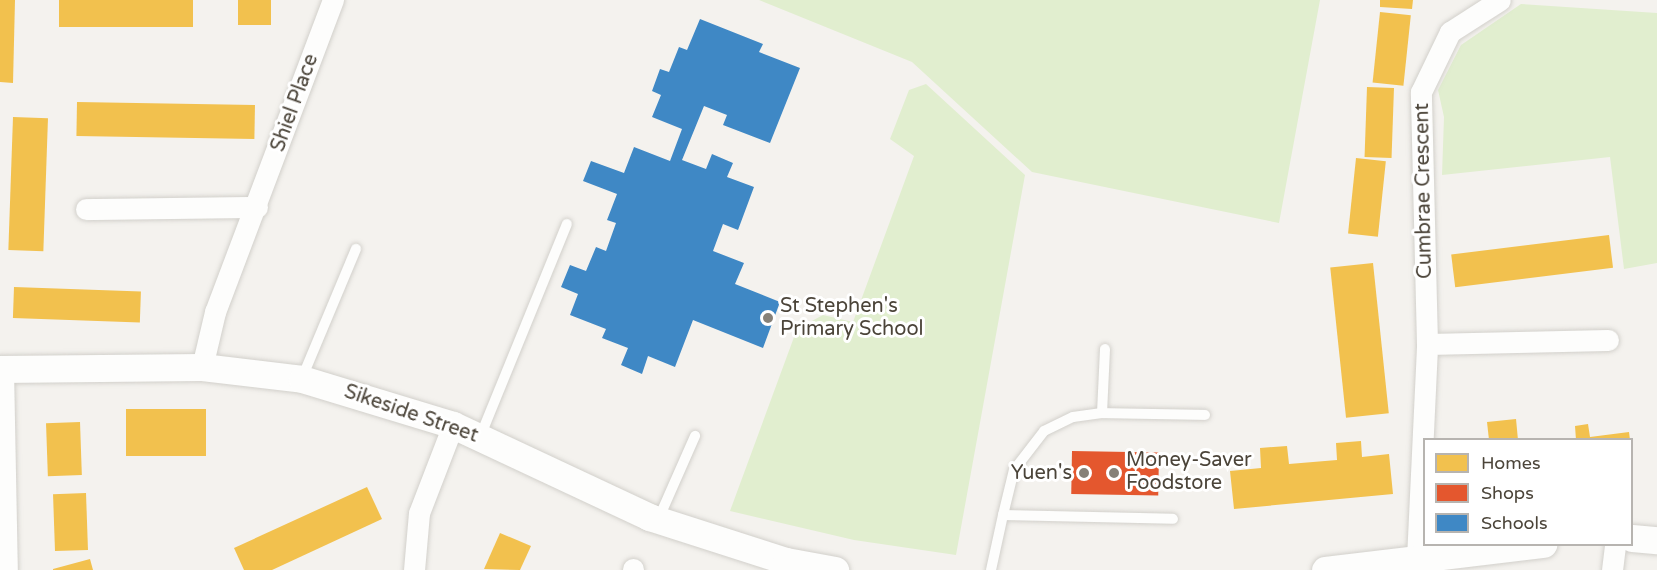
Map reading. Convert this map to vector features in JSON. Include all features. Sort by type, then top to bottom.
[{"type":"street","name":"Shiel Place","points":[[202,367],[216,312],[333,0]]},
{"type":"street","name":"Cumbrae Crescent","points":[[1417,559],[1427,344],[1421,92],[1450,32],[1500,0]]},
{"type":"street","points":[[86,209],[257,207]]},
{"type":"street","points":[[1427,344],[1608,340]]},
{"type":"street","name":"Sikeside Street","points":[[2,369],[202,367],[302,379],[453,425],[658,520],[786,561],[836,570]]},
{"type":"street","points":[[2,369],[6,570]]},
{"type":"street","points":[[414,570],[419,513],[453,425]]},
{"type":"street","points":[[1633,538],[1657,540]]},
{"type":"street","points":[[1325,570],[1527,546]]},
{"type":"street","points":[[1612,570],[1615,546]]},
{"type":"lane","points":[[480,437],[567,224]]},
{"type":"lane","points":[[302,379],[356,249]]},
{"type":"lane","points":[[1102,413],[1105,349]]},
{"type":"lane","points":[[991,570],[1014,470],[1028,447],[1073,417],[1102,413],[1205,415]]},
{"type":"lane","points":[[658,520],[695,436]]},
{"type":"lane","points":[[1003,515],[1173,519]]},
{"type":"green space","points":[[759,0],[1320,0],[1279,223],[1032,172],[912,62]]},
{"type":"green space","points":[[1521,4],[1657,13],[1657,263],[1624,269],[1610,157],[1442,175],[1444,117],[1438,90],[1461,45]]},
{"type":"green space","points":[[926,84],[1025,175],[956,555],[854,540],[730,511],[797,329],[823,315],[853,322],[914,156],[890,139],[909,90]]},
{"type":"building: Homes","points":[[0,0],[15,0],[13,83],[0,82]]},
{"type":"building: Homes","points":[[59,0],[193,0],[193,27],[59,27]]},
{"type":"building: Homes","points":[[238,0],[271,0],[271,25],[238,25]]},
{"type":"building: Homes","points":[[1380,0],[1413,0],[1412,9],[1380,7]]},
{"type":"building: Homes","points":[[1380,12],[1411,15],[1403,86],[1373,83]]},
{"type":"building: Homes","points":[[1367,87],[1394,88],[1392,158],[1365,157]]},
{"type":"building: Homes","points":[[77,102],[255,105],[254,139],[76,136]]},
{"type":"building: Homes","points":[[13,117],[48,118],[43,251],[8,250]]},
{"type":"building: Homes","points":[[1356,158],[1386,161],[1378,237],[1348,234]]},
{"type":"building: Homes","points":[[1609,235],[1613,268],[1455,287],[1451,254]]},
{"type":"building: Homes","points":[[1373,263],[1389,413],[1346,418],[1330,267]]},
{"type":"building: Homes","points":[[14,287],[141,291],[140,322],[13,318]]},
{"type":"building: Homes","points":[[126,409],[206,409],[206,456],[126,456]]},
{"type":"building: Homes","points":[[1516,419],[1518,438],[1489,438],[1487,422]]},
{"type":"building: Homes","points":[[80,422],[82,475],[48,476],[46,423]]},
{"type":"building: Homes","points":[[1588,424],[1590,437],[1629,432],[1630,438],[1576,438],[1575,426]]},
{"type":"building: Homes","points":[[1361,441],[1362,457],[1389,454],[1393,494],[1234,509],[1230,471],[1261,468],[1260,448],[1287,446],[1289,464],[1337,460],[1336,443]]},
{"type":"building: Homes","points":[[367,487],[382,519],[272,570],[244,570],[234,548]]},
{"type":"building: Homes","points":[[86,493],[88,550],[55,551],[53,494]]},
{"type":"building: Homes","points":[[500,533],[531,546],[520,570],[484,569]]},
{"type":"building: Homes","points":[[90,559],[93,570],[53,570],[53,569]]},
{"type":"building: Shops","points":[[1072,451],[1159,453],[1158,496],[1071,494]]},
{"type":"building: Schools","points":[[700,19],[763,44],[759,52],[800,68],[770,143],[723,125],[727,115],[704,106],[682,160],[706,169],[712,154],[733,163],[727,177],[754,187],[738,230],[723,224],[713,251],[744,263],[735,284],[780,302],[763,348],[693,320],[675,367],[648,356],[642,374],[621,365],[628,348],[602,338],[606,329],[570,315],[578,294],[561,287],[570,265],[586,271],[596,247],[606,251],[616,223],[607,220],[617,194],[583,181],[591,161],[624,173],[634,147],[670,161],[682,129],[652,117],[661,95],[652,91],[660,69],[669,72],[679,47],[687,50]]},
{"type":"place","name":"St Stephen's Primary School","points":[[768,318]]},
{"type":"place","name":"Yuen's","points":[[1084,473]]},
{"type":"place","name":"Money-Saver Foodstore","points":[[1114,473]]}]
